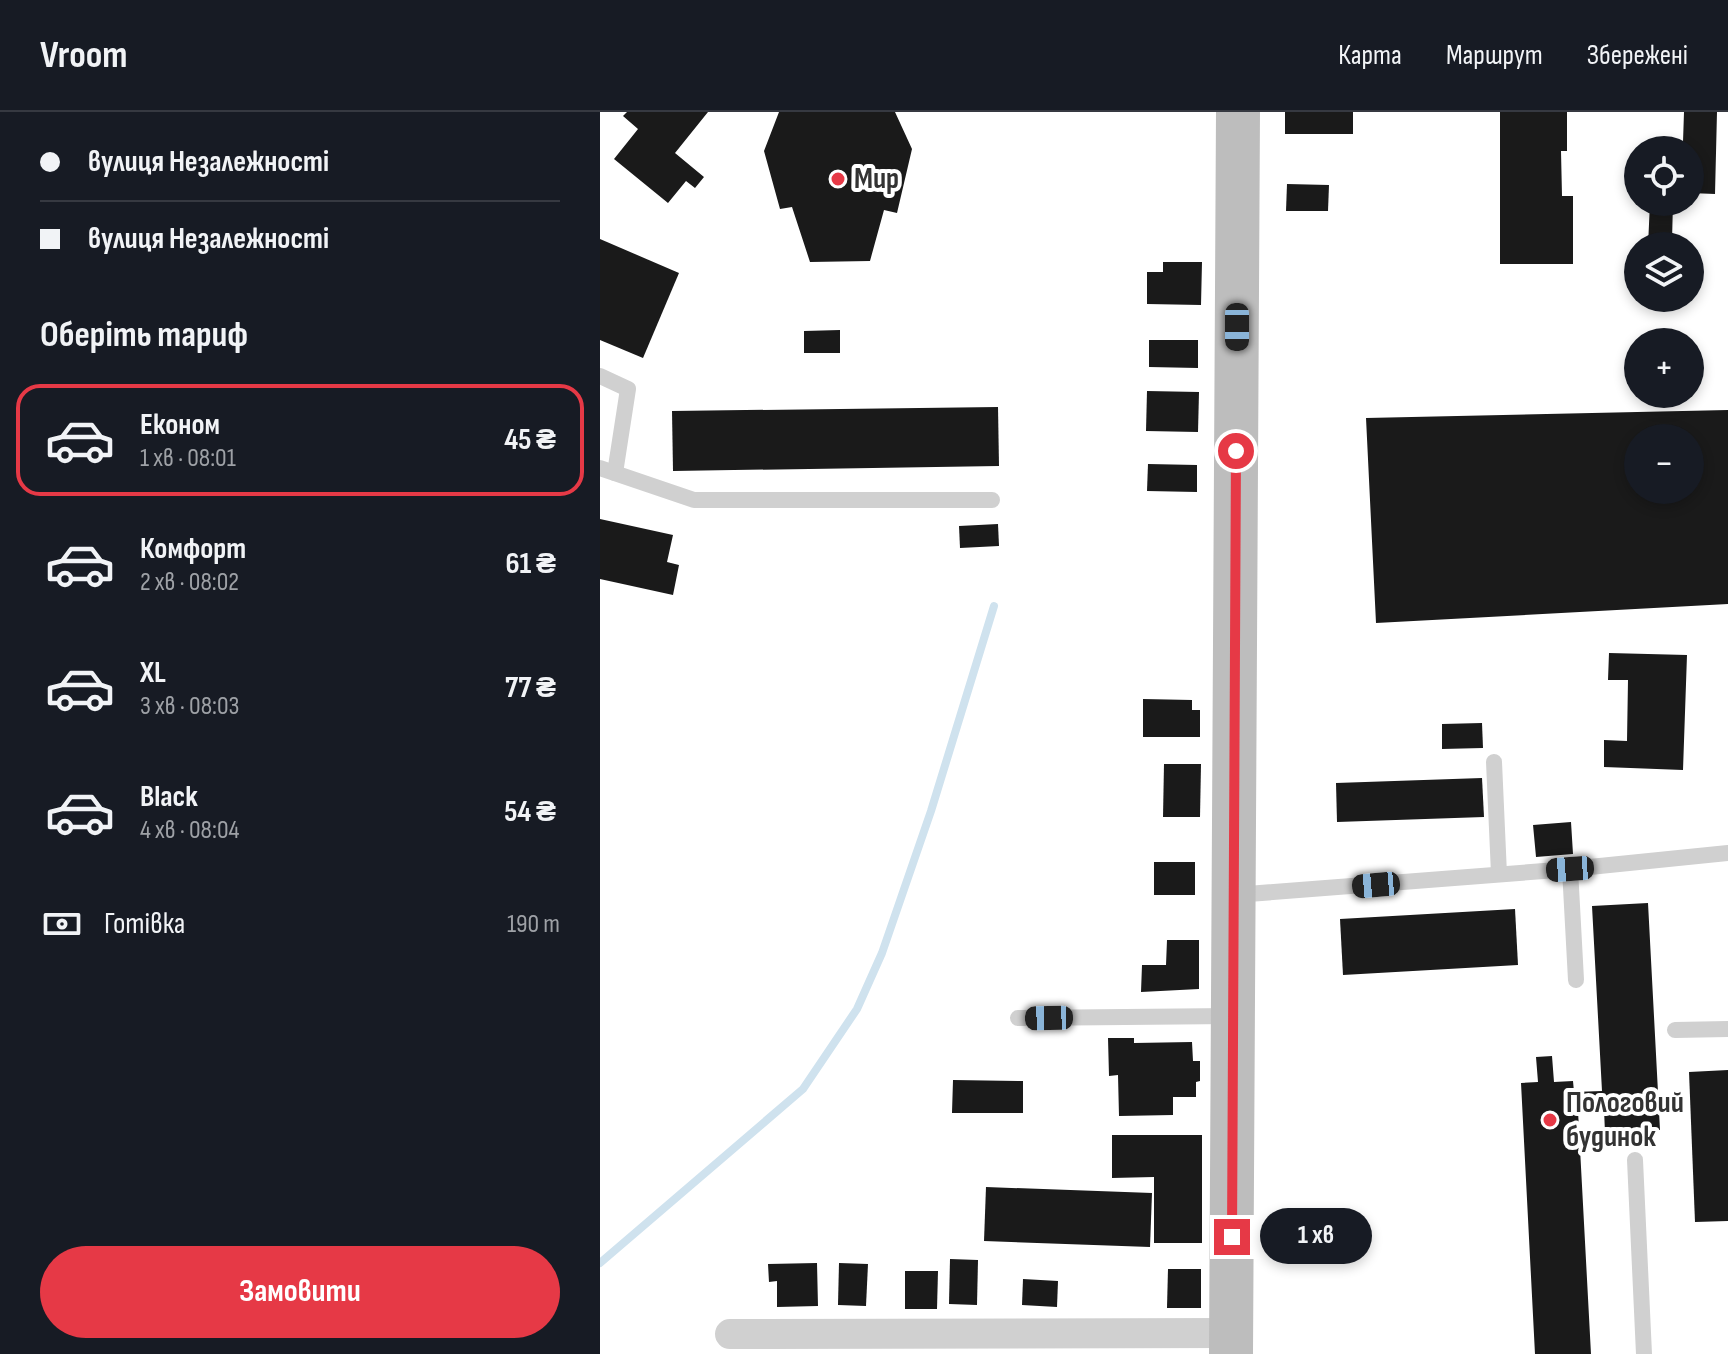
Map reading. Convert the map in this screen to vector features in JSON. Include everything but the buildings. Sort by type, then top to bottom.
[{"type":"street","points":[[730,1334],[1231,1343],[1238,112]]},
{"type":"lane","points":[[600,376],[628,389],[608,471],[694,500],[992,500]]},
{"type":"lane","points":[[1494,762],[1499,874]]},
{"type":"lane","points":[[1234,895],[1570,869],[1728,853]]},
{"type":"lane","points":[[1570,869],[1576,980]]},
{"type":"lane","points":[[1018,1018],[1233,1016]]},
{"type":"lane","points":[[1675,1030],[1728,1029]]},
{"type":"lane","points":[[1635,1160],[1644,1354]]},
{"type":"waterway","points":[[600,1263],[803,1089],[857,1009],[882,953],[931,811],[994,606]]},
{"type":"place","name":"Мир","points":[[838,179]]},
{"type":"place","name":"Пологовий будинок","points":[[1550,1120]]},
{"type":"route","points":[[1232,1237],[1236,451]]}]
